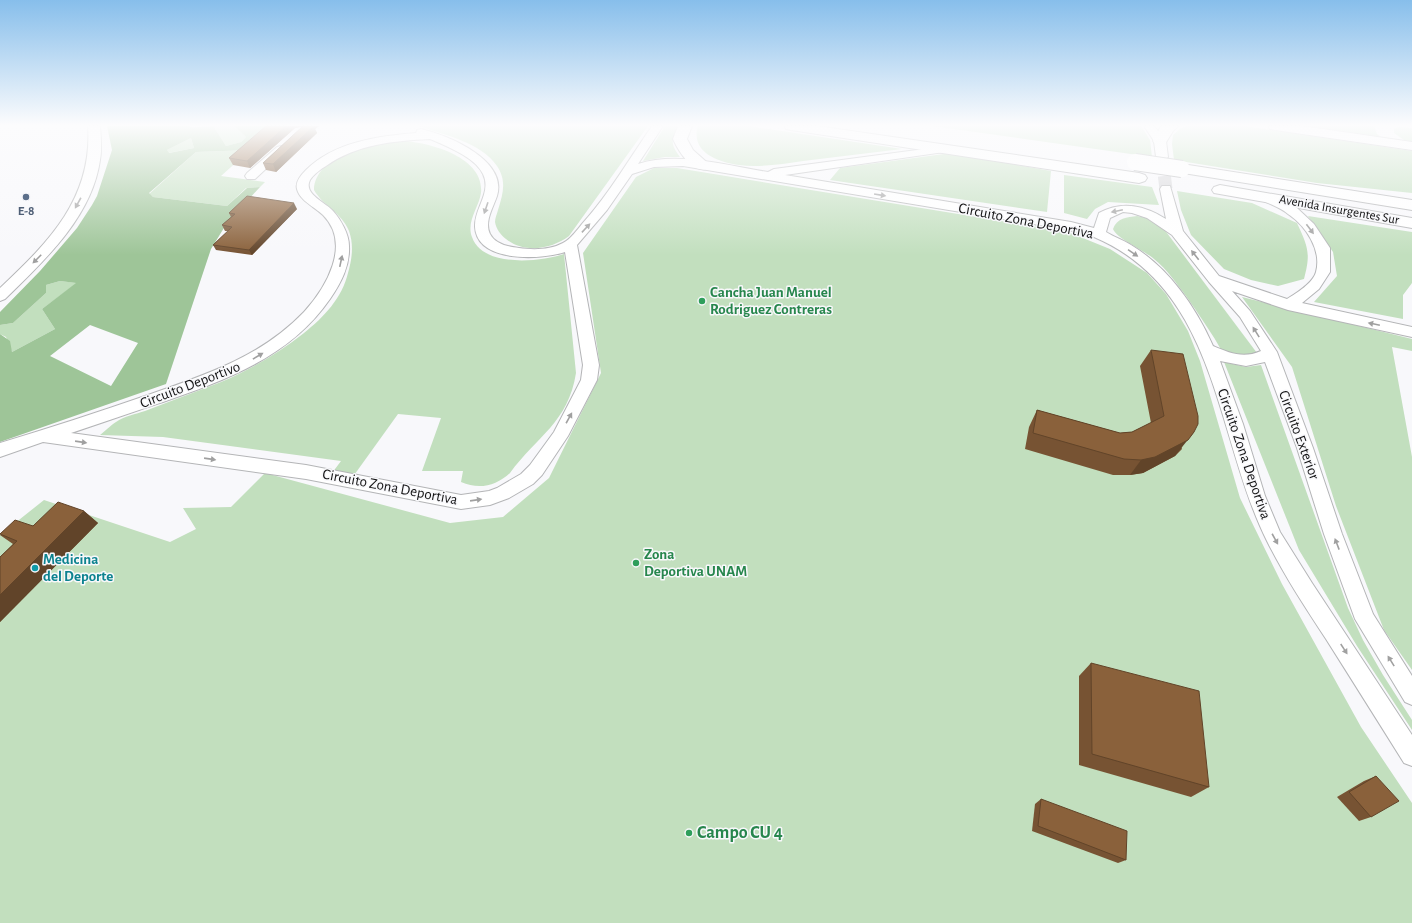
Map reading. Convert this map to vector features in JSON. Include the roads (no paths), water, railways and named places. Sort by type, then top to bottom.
[{"type":"main road","name":"Avenida Insurgentes Sur","points":[[1081,169],[1178,182],[1341,193],[1412,205]]},
{"type":"main road","name":"Avenida Insurgentes Sur","points":[[1150,169],[1178,182],[1412,223]]},
{"type":"main road","points":[[1341,193],[1412,200]]},
{"type":"street","points":[[0,296],[44,252],[62,230],[85,191],[92,169]]},
{"type":"street","points":[[251,176],[259,169]]},
{"type":"street","name":"Circuito Deportivo","points":[[0,450],[218,377],[241,366],[280,341],[296,328],[322,301],[330,288],[341,263],[342,252],[340,232],[330,214],[306,194],[303,186],[306,176],[314,169]]},
{"type":"street","points":[[486,169],[489,174],[492,192],[482,223],[483,232],[488,241],[505,250],[529,253],[551,251],[570,244],[593,221],[628,169]]},
{"type":"street","name":"Circuito Zona Deportiva","points":[[626,172],[633,169]]},
{"type":"street","name":"Circuito Zona Deportiva","points":[[720,169],[1071,226],[1099,234],[1134,254],[1162,277],[1195,324],[1209,350],[1234,423],[1258,501],[1274,537],[1308,594],[1412,755]]},
{"type":"street","points":[[758,176],[806,169]]},
{"type":"street","name":"Circuito Exterior","points":[[1178,182],[1169,207],[1177,232],[1214,279],[1245,314],[1269,354],[1305,448],[1333,534],[1365,619],[1412,694]]},
{"type":"street","points":[[1268,198],[1293,211],[1309,227],[1322,248],[1323,272],[1314,286],[1288,305]]},
{"type":"street","points":[[1099,234],[1104,216],[1112,211],[1125,209],[1148,213],[1177,232]]},
{"type":"street","name":"Circuito Zona Deportiva","points":[[43,436],[306,472],[461,502],[490,498],[521,483],[536,470],[560,436],[589,380],[591,365],[570,244]]},
{"type":"street","points":[[1214,279],[1240,290],[1288,305],[1412,332]]},
{"type":"street","points":[[1209,350],[1224,358],[1245,362],[1253,362],[1269,354]]},
{"type":"tunnel","points":[[1164,169],[1166,189]]},
{"type":"place","name":"E-8","points":[[26,197]]},
{"type":"place","name":"Cancha Juan Manuel Rodriguez Contreras","points":[[702,301]]},
{"type":"place","name":"Zona Deportiva UNAM","points":[[636,563]]},
{"type":"place","name":"Medicina del Deporte","points":[[35,568]]},
{"type":"place","name":"Campo CU 4","points":[[689,833]]}]
